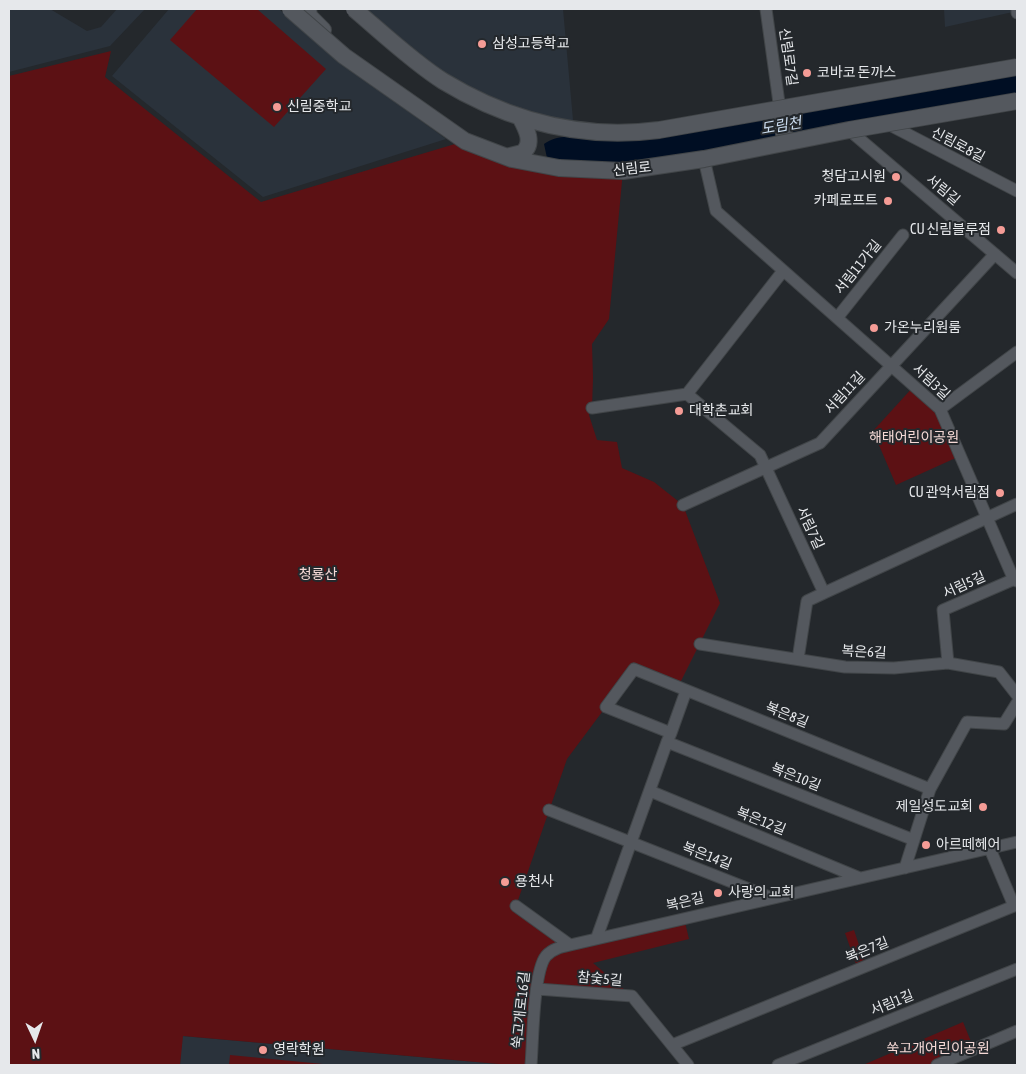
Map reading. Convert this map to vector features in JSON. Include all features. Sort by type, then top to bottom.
[{"type":"main road","name":"신림로","points":[[290,9],[330,43],[465,141],[506,157],[552,167],[603,172],[623,171],[704,159],[886,123],[1017,101]]},
{"type":"main road","points":[[308,9],[309,16],[325,32],[330,43]]},
{"type":"main road","points":[[354,9],[442,80],[477,99],[520,117],[574,131],[628,134],[780,110],[1017,67]]},
{"type":"main road","points":[[780,110],[786,142]]},
{"type":"main road","points":[[506,157],[522,153],[528,145],[529,136],[520,117]]},
{"type":"street","name":"신림로7길","points":[[766,9],[780,110]]},
{"type":"street","name":"신림로8길","points":[[886,123],[1017,192]]},
{"type":"street","name":"서림길","points":[[849,130],[1017,274]]},
{"type":"street","name":"서림3길","points":[[704,159],[716,211],[940,409],[1016,580]]},
{"type":"street","name":"서림11가길","points":[[837,318],[903,235]]},
{"type":"street","name":"서림11길","points":[[683,505],[820,443],[995,254]]},
{"type":"street","points":[[592,408],[687,394],[783,271]]},
{"type":"street","points":[[940,409],[1017,352]]},
{"type":"street","name":"서림7길","points":[[687,394],[760,455],[824,593]]},
{"type":"street","points":[[798,660],[807,601],[1017,504]]},
{"type":"street","name":"서림5길","points":[[948,662],[943,610],[1016,580]]},
{"type":"street","name":"복은6길","points":[[700,644],[855,667],[894,668],[948,662],[999,672],[1017,695]]},
{"type":"street","name":"복은8길","points":[[606,707],[634,669],[930,790]]},
{"type":"street","points":[[597,937],[686,691]]},
{"type":"street","points":[[905,868],[930,790],[968,722],[1004,724],[1017,703]]},
{"type":"street","name":"복은10길","points":[[606,707],[669,738],[914,840]]},
{"type":"street","name":"복은12길","points":[[650,791],[860,878]]},
{"type":"street","name":"복은14길","points":[[549,810],[772,898]]},
{"type":"street","name":"복은길","points":[[570,944],[1017,842]]},
{"type":"street","name":"복은7길","points":[[672,1045],[1014,906],[990,849]]},
{"type":"street","points":[[516,906],[570,944]]},
{"type":"street","name":"쑥고개로16길","points":[[531,1065],[539,972],[545,957],[557,948],[570,944]]},
{"type":"street","name":"서림1길","points":[[778,1065],[1017,969]]},
{"type":"street","name":"참숯5길","points":[[537,989],[632,996],[688,1065]]},
{"type":"street","points":[[937,1065],[1017,1030]]},
{"type":"shaded area","points":[[9,9],[50,9],[87,31],[101,27],[117,9],[145,9],[110,46],[9,72]]},
{"type":"shaded area","name":"신림중학교","points":[[169,9],[279,9],[336,59],[446,139],[263,197],[112,76]]},
{"type":"shaded area","name":"삼성고등학교","points":[[354,9],[563,9],[574,131],[477,99]]},
{"type":"shaded area","points":[[944,9],[1017,9],[1013,12],[945,27]]},
{"type":"shaded area","name":"영락학원","points":[[182,1036],[510,1065],[180,1065]]},
{"type":"green space","points":[[197,9],[257,9],[326,69],[274,127],[170,40]]},
{"type":"green space","name":"청룡산","points":[[111,51],[105,77],[261,202],[465,141],[487,151],[623,171],[609,319],[592,344],[592,408],[589,415],[597,440],[617,442],[622,468],[654,482],[683,505],[720,603],[678,687],[634,669],[567,759],[516,906],[570,945],[684,918],[689,939],[593,963],[632,996],[537,989],[531,1065],[510,1065],[183,1036],[180,1065],[9,1065],[9,76]]},
{"type":"green space","name":"해태어린이공원","points":[[914,386],[940,409],[960,456],[896,485],[873,431]]},
{"type":"green space","points":[[854,930],[864,960],[856,964],[845,933]]},
{"type":"green space","name":"쑥고개어린이공원","points":[[963,1022],[974,1049],[937,1065],[863,1065]]},
{"type":"green space","points":[[230,1055],[333,1065],[229,1065]]},
{"type":"water","name":"도림천","points":[[1017,72],[1017,98],[625,167],[580,165],[547,158],[544,144],[564,137],[594,140],[629,140]]},
{"type":"place","name":"삼성고등학교","points":[[482,44]]},
{"type":"place","name":"코바코 돈까스","points":[[807,73]]},
{"type":"place","name":"신림중학교","points":[[277,107]]},
{"type":"place","name":"청담고시원","points":[[896,177]]},
{"type":"place","name":"카페로프트","points":[[888,201]]},
{"type":"place","name":"CU 신림블루점","points":[[1001,230]]},
{"type":"place","name":"가온누리원룸","points":[[874,328]]},
{"type":"place","name":"대학촌교회","points":[[679,411]]},
{"type":"place","name":"CU 관악서림점","points":[[1000,493]]},
{"type":"place","name":"제일성도교회","points":[[983,807]]},
{"type":"place","name":"아르떼헤어","points":[[926,845]]},
{"type":"place","name":"용천사","points":[[505,882]]},
{"type":"place","name":"사랑의 교회","points":[[718,893]]},
{"type":"place","name":"영락학원","points":[[263,1050]]}]
